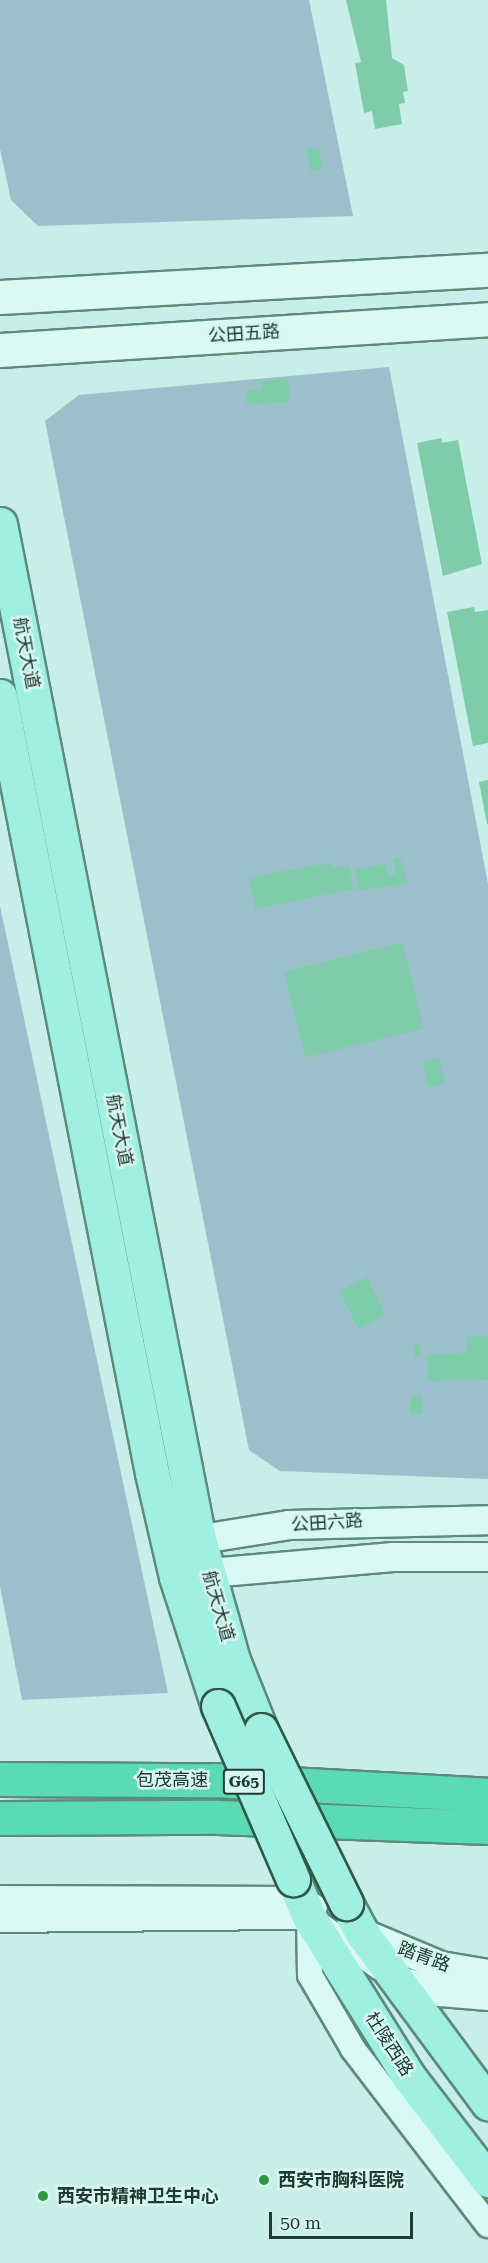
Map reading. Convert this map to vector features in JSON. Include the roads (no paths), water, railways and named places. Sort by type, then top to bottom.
[{"type":"highway","name":"包茂高速","points":[[0,1779],[215,1780],[488,1795]]},
{"type":"highway","name":"包茂高速","points":[[0,1818],[217,1817],[488,1827]]},
{"type":"main road","points":[[0,297],[488,270]]},
{"type":"main road","name":"公田五路","points":[[0,350],[488,319]]},
{"type":"main road","name":"航天大道","points":[[0,524],[183,1542],[176,1577],[218,1706],[301,1899]]},
{"type":"main road","name":"航天大道","points":[[0,696],[183,1542],[208,1571],[233,1660],[261,1730],[362,1933]]},
{"type":"main road","name":"杜陵西路","points":[[301,1899],[409,2077],[488,2180]]},
{"type":"main road","points":[[362,1933],[488,2103]]},
{"type":"street","name":"公田六路","points":[[183,1542],[289,1525],[488,1520]]},
{"type":"street","points":[[176,1577],[208,1571],[393,1557],[488,1557]]},
{"type":"street","points":[[0,1898],[301,1899],[362,1933]]},
{"type":"street","points":[[301,1899],[310,1975],[353,2049],[488,2225]]},
{"type":"street","points":[[0,1920],[301,1899],[397,1980]]},
{"type":"street","name":"踏青路","points":[[362,1933],[441,1966],[488,1974]]},
{"type":"street","name":"踏青路","points":[[397,1980],[441,1992],[488,1996]]},
{"type":"place","name":"西安市胸科医院","points":[[264,2180]]},
{"type":"place","name":"西安市精神卫生中心","points":[[43,2196]]}]
